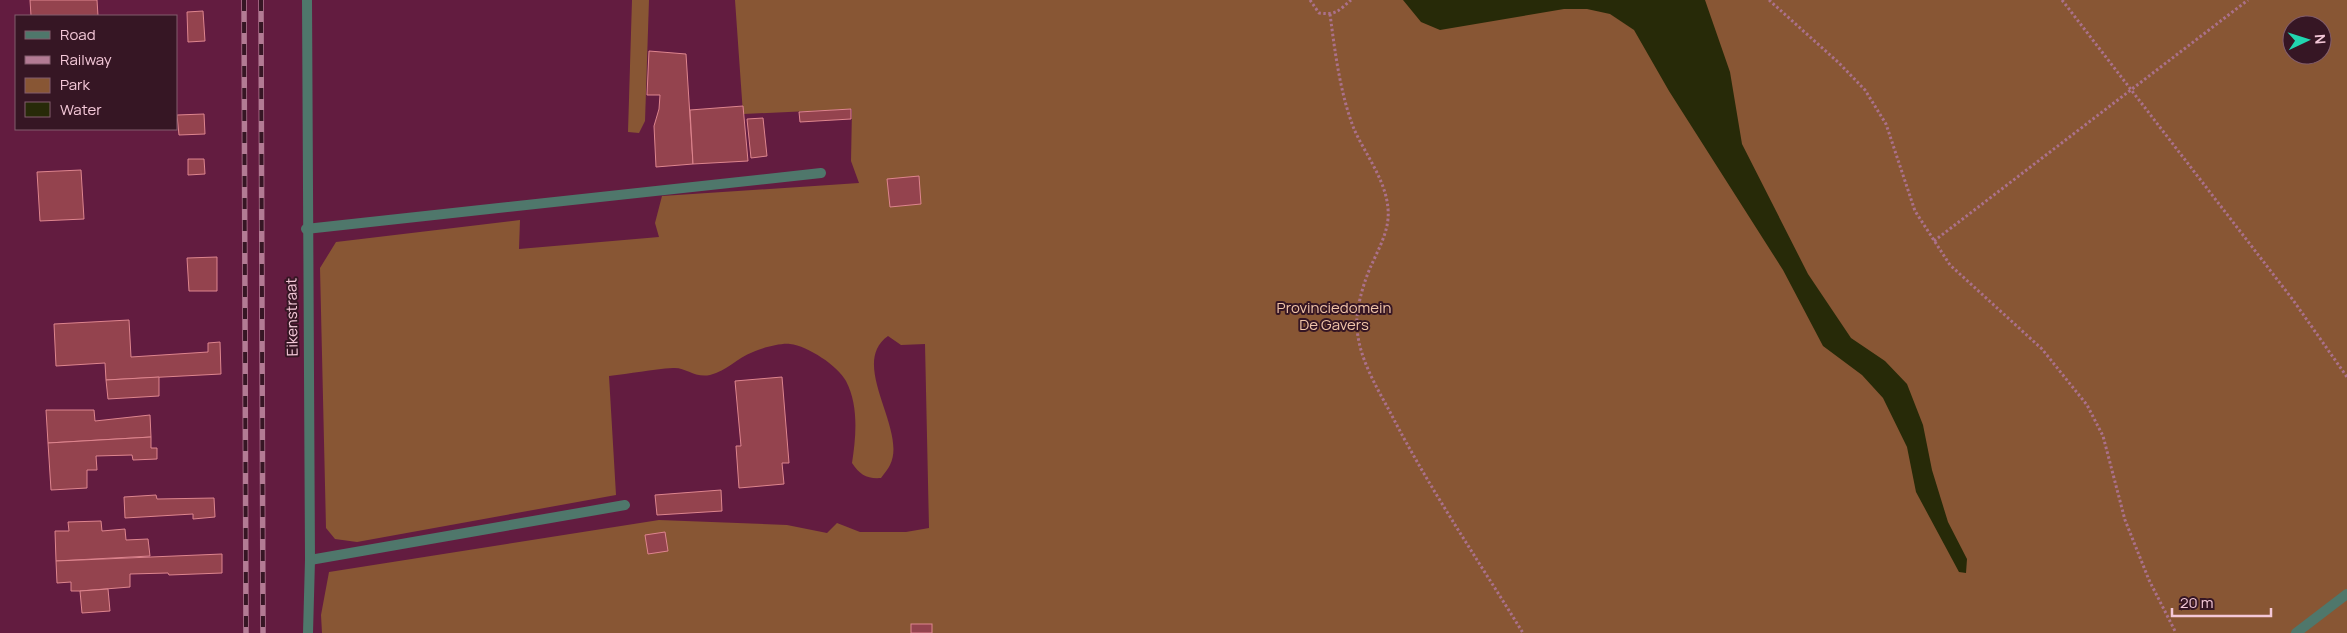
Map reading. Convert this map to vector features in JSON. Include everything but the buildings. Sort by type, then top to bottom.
[{"type":"street","name":"Eikenstraat","points":[[307,0],[306,229],[310,560],[308,633]]},
{"type":"street","points":[[306,229],[821,173]]},
{"type":"street","points":[[310,560],[625,505]]},
{"type":"street","points":[[2296,633],[2347,594]]},
{"type":"path","points":[[1310,0],[1319,12],[1330,14],[1339,12],[1351,0]]},
{"type":"path","points":[[1769,0],[1839,63],[1865,90],[1886,124],[1915,211],[1950,265],[2042,350],[2087,406],[2103,436],[2128,528],[2150,580],[2176,633]]},
{"type":"path","points":[[2062,0],[2292,300],[2347,377]]},
{"type":"path","points":[[1934,241],[2248,0]]},
{"type":"path","points":[[1330,14],[1336,58],[1354,128],[1380,183],[1388,208],[1386,228],[1381,245],[1370,268],[1358,310],[1357,328],[1361,349],[1371,375],[1405,442],[1523,633]]},
{"type":"green space","points":[[632,0],[649,0],[645,121],[639,133],[628,132]]},
{"type":"green space","name":"Provinciedomein De Gavers","points":[[735,0],[2347,0],[2347,633],[322,633],[321,615],[329,572],[659,520],[787,525],[827,533],[837,523],[860,532],[906,532],[929,528],[925,344],[901,345],[888,336],[877,348],[874,363],[876,380],[892,434],[893,451],[890,465],[881,478],[872,478],[864,475],[852,463],[855,443],[855,411],[850,391],[842,375],[830,363],[814,353],[790,344],[781,344],[753,352],[722,371],[710,375],[704,376],[673,368],[609,376],[616,495],[357,542],[335,539],[326,528],[320,268],[336,242],[520,220],[519,249],[659,237],[655,223],[662,196],[859,183],[851,161],[852,109],[743,114]]},
{"type":"water","points":[[1403,0],[1705,0],[1730,72],[1742,144],[1808,274],[1851,338],[1885,361],[1907,384],[1923,425],[1932,470],[1948,522],[1967,559],[1966,573],[1959,572],[1916,492],[1907,447],[1883,398],[1862,375],[1823,346],[1783,270],[1669,91],[1634,30],[1610,14],[1587,9],[1564,9],[1440,30],[1421,22]]},
{"type":"railway","points":[[244,0],[246,633]]},
{"type":"railway","points":[[261,0],[263,633]]}]
